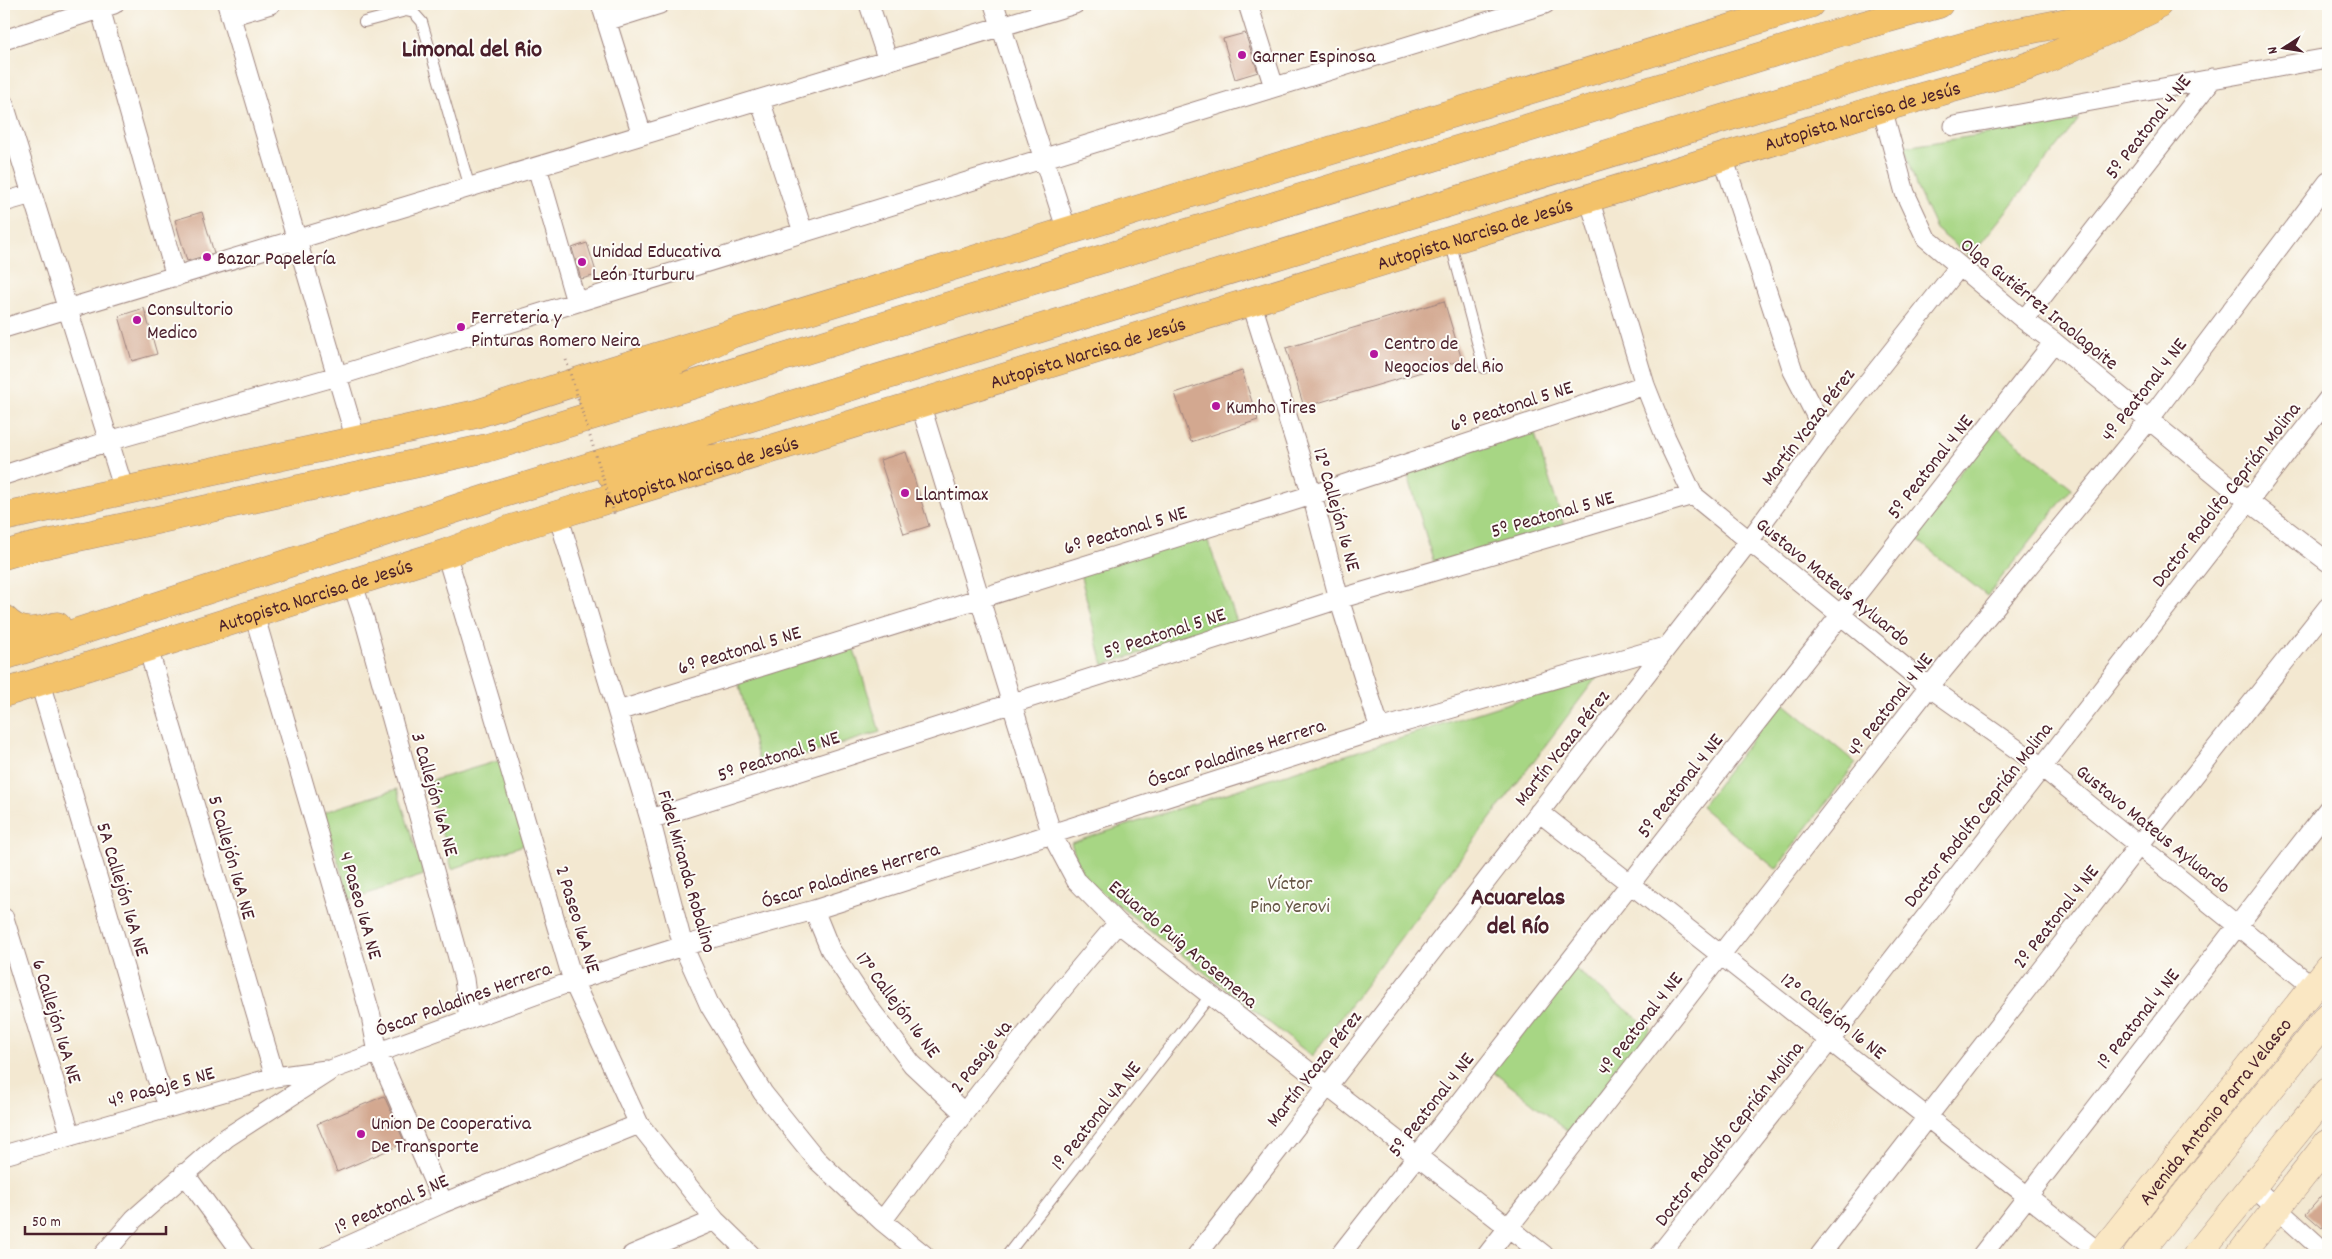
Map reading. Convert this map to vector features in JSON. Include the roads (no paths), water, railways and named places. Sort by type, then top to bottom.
[{"type":"main road","points":[[4,517],[476,414],[1067,231],[1772,9],[1810,4]]},
{"type":"main road","points":[[4,555],[486,448],[1838,32],[1939,4]]},
{"type":"main road","name":"Autopista Narcisa de Jesús","points":[[4,656],[520,488],[1872,73],[2008,34],[2158,4]]},
{"type":"main road","name":"Autopista Narcisa de Jesús","points":[[4,693],[446,553],[558,515],[764,451],[1723,156],[2034,64],[2167,4]]},
{"type":"main road","points":[[506,442],[729,335]]},
{"type":"main road","points":[[520,488],[764,451]]},
{"type":"main road","points":[[4,577],[16,566],[122,543],[160,519]]},
{"type":"main road","points":[[4,619],[19,630],[40,631],[138,599],[182,599]]},
{"type":"main road","name":"Avenida Antonio Parra Velasco","points":[[2101,1255],[2321,977]]},
{"type":"main road","name":"Avenida Antonio Parra Velasco","points":[[2138,1255],[2328,1016]]},
{"type":"main road","points":[[2197,1255],[2328,1092]]},
{"type":"main road","points":[[2240,1255],[2328,1143]]},
{"type":"street","points":[[271,4],[229,10],[356,440]]},
{"type":"street","points":[[642,135],[604,12],[660,4]]},
{"type":"street","points":[[869,4],[888,60]]},
{"type":"street","points":[[994,4],[1067,231]]},
{"type":"street","points":[[4,328],[1075,4]]},
{"type":"street","points":[[1248,4],[1274,87]]},
{"type":"street","points":[[4,475],[109,441],[337,376],[1274,87],[1501,10],[1545,4]]},
{"type":"street","points":[[4,40],[107,6],[176,277]]},
{"type":"street","points":[[1954,126],[2328,58]]},
{"type":"street","name":"5º Peatonal 4 NE","points":[[2024,320],[2213,78]]},
{"type":"street","points":[[760,100],[803,232]]},
{"type":"street","points":[[4,104],[124,490]]},
{"type":"street","name":"Olga Gutiérrez Iraolagoite","points":[[1882,108],[1904,192],[1926,238],[2148,421],[2328,562]]},
{"type":"street","points":[[1723,156],[1793,370],[1826,435]]},
{"type":"street","points":[[537,167],[576,302]]},
{"type":"street","name":"4º Peatonal 4 NE","points":[[1487,1255],[1929,687],[2148,421],[2328,182]]},
{"type":"street","points":[[4,202],[32,194]]},
{"type":"street","name":"Gustavo Mateus Ayluardo","points":[[1589,198],[1645,385],[1666,438],[1693,495],[1929,687],[2042,767],[2237,924],[2321,977]]},
{"type":"street","name":"Martín Ycaza Pérez","points":[[1197,1255],[1668,646],[1826,435],[1959,267]]},
{"type":"street","name":"12° Callejón 16 NE","points":[[1251,301],[1312,495],[1339,599],[1380,730]]},
{"type":"street","name":"5º Peatonal 4 NE","points":[[1340,1255],[2054,342]]},
{"type":"street","name":"6º Peatonal 5 NE","points":[[618,711],[1312,495],[1645,385]]},
{"type":"street","name":"Doctor Rodolfo Ceprián Molina","points":[[1659,1255],[1830,1040],[2328,399]]},
{"type":"street","name":"Eduardo Puig Arosemena","points":[[920,403],[1052,835],[1076,880],[1118,923],[1544,1255]]},
{"type":"street","name":"5º Peatonal 5 NE","points":[[650,819],[1339,599],[1693,495]]},
{"type":"street","name":"Fidel Miranda Robalino","points":[[558,515],[650,819],[683,946],[710,1006],[763,1093],[818,1160],[882,1221],[922,1255]]},
{"type":"street","name":"2 Paseo 16A NE","points":[[446,553],[573,981],[639,1124],[715,1220],[751,1255]]},
{"type":"street","name":"3 Callejón 16A NE","points":[[352,582],[364,618],[464,979],[469,1019]]},
{"type":"street","name":"2º Peatonal 4 NE","points":[[1820,1255],[2139,845],[2328,607]]},
{"type":"street","name":"4 Paseo 16A NE","points":[[254,614],[370,1016],[378,1053],[443,1203]]},
{"type":"street","name":"Óscar Paladines Herrera","points":[[103,1255],[134,1219],[226,1138],[333,1069],[573,981],[683,946],[814,910],[1380,730],[1668,646]]},
{"type":"street","name":"5 Callejón 16A NE","points":[[148,648],[275,1078]]},
{"type":"street","name":"5A Callejón 16A NE","points":[[40,683],[151,1057],[169,1107]]},
{"type":"street","name":"1º Peatonal 4 NE","points":[[1982,1255],[2328,809]]},
{"type":"street","name":"12° Callejón 16 NE","points":[[1539,812],[2101,1255]]},
{"type":"street","name":"17° Callejón 16 NE","points":[[814,910],[830,949],[867,1005],[912,1064],[964,1113]]},
{"type":"street","name":"6 Callejón 16A NE","points":[[4,918],[59,1104],[71,1136]]},
{"type":"street","name":"2 Pasaje 4a","points":[[882,1221],[964,1113],[1079,968],[1118,923]]},
{"type":"street","name":"4º Pasaje 5 NE","points":[[4,1155],[275,1078],[333,1069]]},
{"type":"street","name":"1º Peatonal 5 NE","points":[[328,1255],[443,1203],[639,1124]]},
{"type":"street","points":[[184,1173],[244,1255]]},
{"type":"street","points":[[2252,1186],[2328,1255]]},
{"type":"street","points":[[632,1255],[715,1220]]},
{"type":"lane","points":[[364,22],[406,11],[414,14],[422,22],[470,188]]},
{"type":"lane","points":[[1450,240],[1484,368]]},
{"type":"lane","name":"1º Peatonal 4A NE","points":[[1008,1255],[1210,996]]},
{"type":"place","name":"Garner Espinosa","points":[[1242,55]]},
{"type":"place","name":"Bazar Papelería","points":[[207,257]]},
{"type":"place","name":"Unidad Educativa León Iturburu","points":[[582,262]]},
{"type":"place","name":"Consultorio Medico","points":[[137,320]]},
{"type":"place","name":"Ferreteria y Pinturas Romero Neira","points":[[461,327]]},
{"type":"place","name":"Centro de Negocios del Rio","points":[[1374,354]]},
{"type":"place","name":"Kumho Tires","points":[[1216,406]]},
{"type":"place","name":"Llantimax","points":[[905,493]]},
{"type":"place","name":"Union De Cooperativa De Transporte","points":[[361,1134]]},
{"type":"district","name":"Limonal del Rio","points":[[472,47]]},
{"type":"district","name":"Acuarelas del Río","points":[[1518,910]]},
{"type":"park label","name":"Víctor Pino Yerovi","points":[[1290,894]]}]
